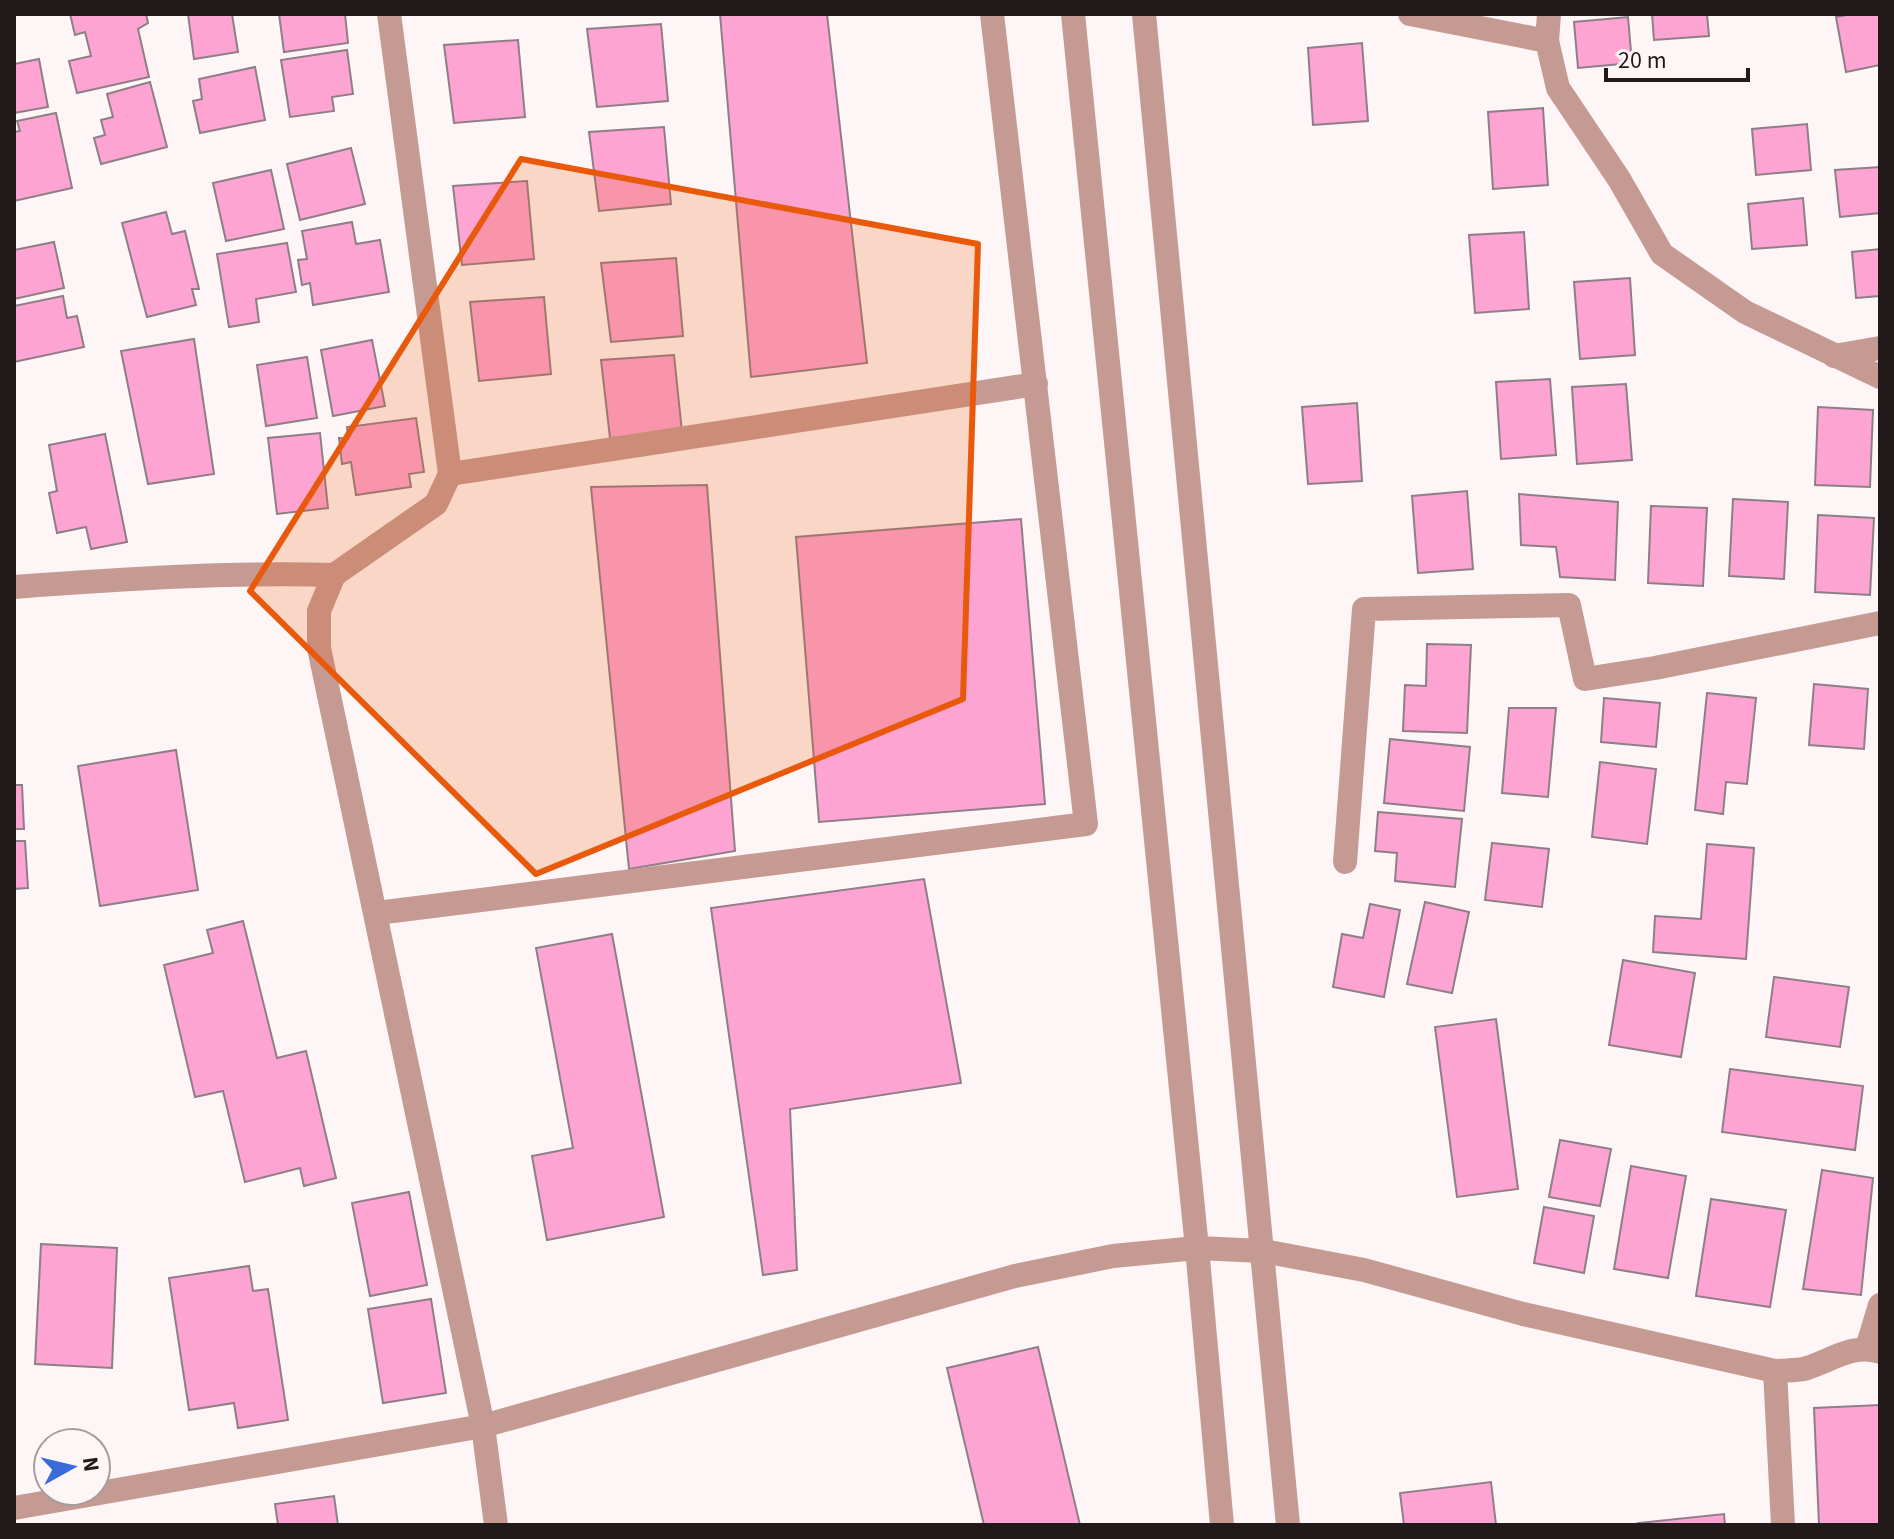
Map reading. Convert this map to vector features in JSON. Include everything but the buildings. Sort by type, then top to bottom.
[{"type":"street","points":[[377,913],[1086,824],[992,14]]},
{"type":"street","points":[[1073,14],[1222,1525]]},
{"type":"street","points":[[1144,14],[1288,1525]]},
{"type":"street","points":[[1410,14],[1547,41]]},
{"type":"street","points":[[1549,14],[1547,41],[1558,88],[1619,179],[1662,254],[1745,312],[1880,377]]},
{"type":"street","points":[[395,15],[450,474],[436,504],[334,575],[319,611],[319,648],[483,1426],[496,1525]]},
{"type":"street","points":[[1834,356],[1880,348]]},
{"type":"street","points":[[450,474],[1036,384]]},
{"type":"street","points":[[14,587],[267,573],[334,575]]},
{"type":"street","points":[[1345,862],[1364,609],[1569,605],[1585,679],[1880,623]]},
{"type":"street","points":[[14,1508],[483,1426],[1015,1276],[1113,1256],[1197,1248],[1263,1251],[1364,1270],[1523,1314],[1775,1371],[1804,1369],[1840,1354],[1874,1350],[1880,1305]]},
{"type":"street","points":[[1775,1371],[1783,1525]]},
{"type":"highlighted area","points":[[521,159],[978,244],[963,699],[536,874],[250,591]]}]
